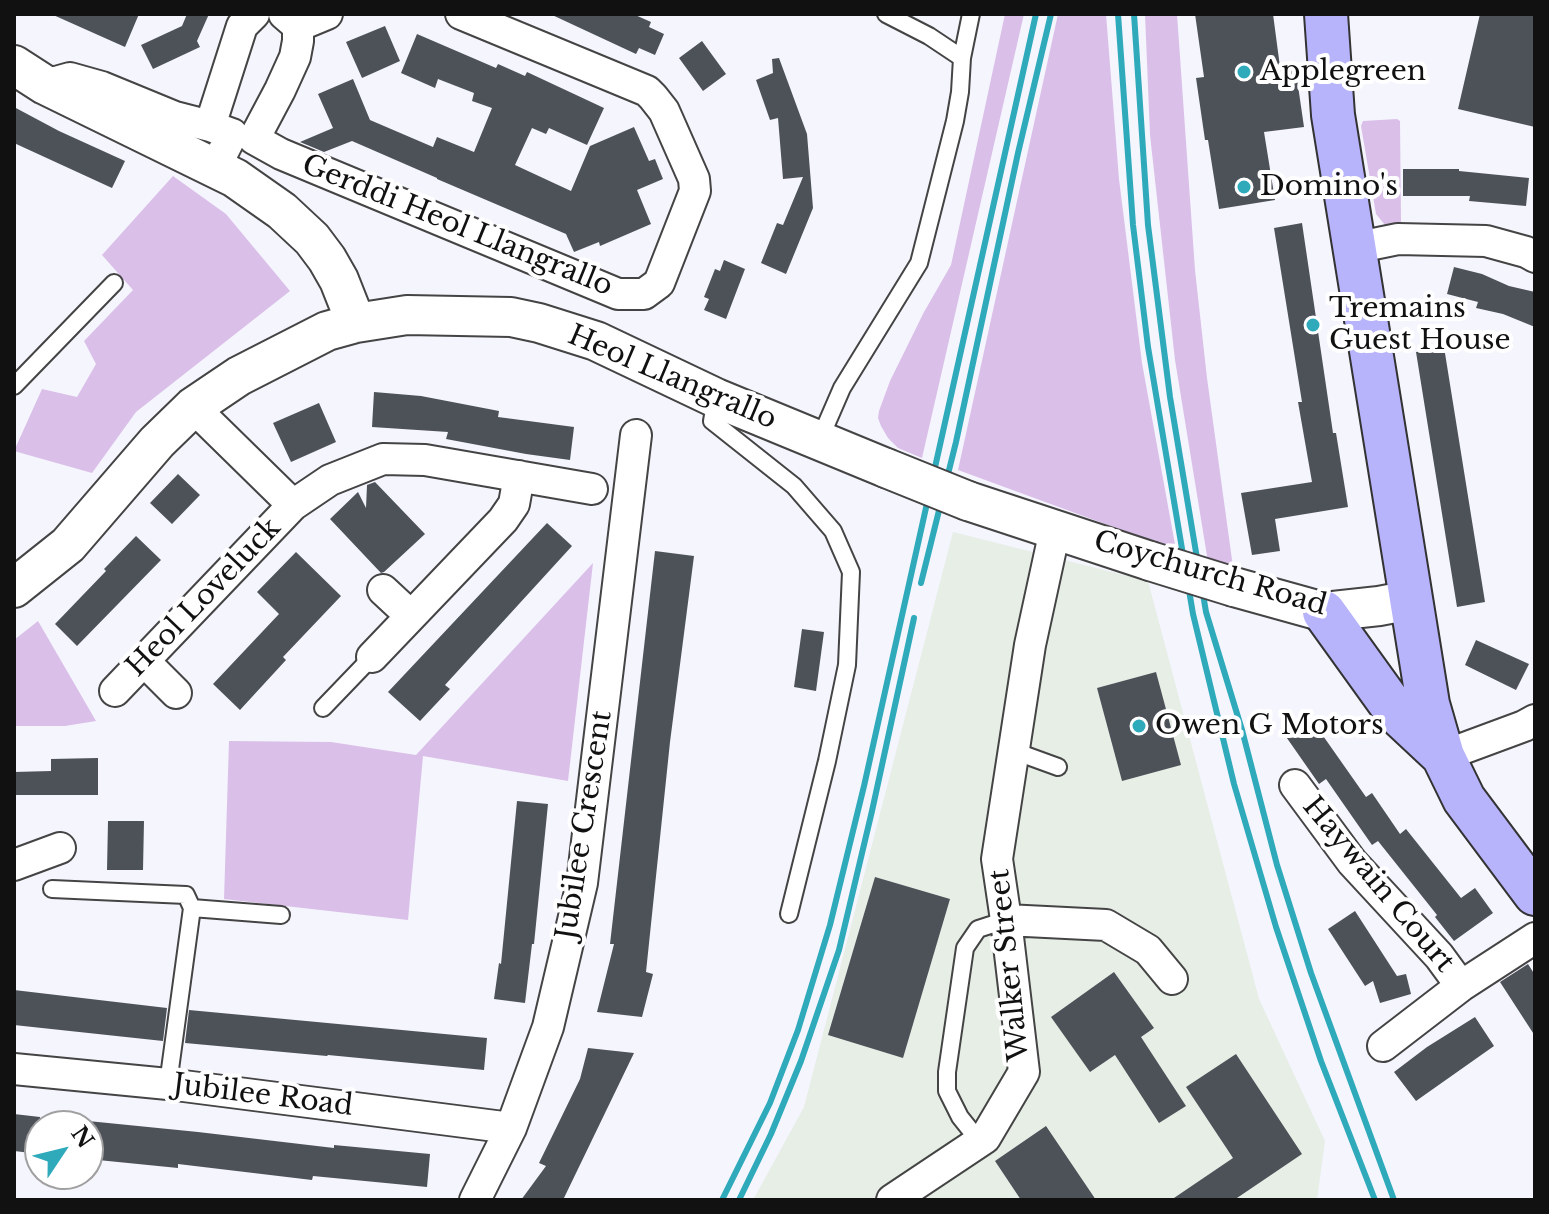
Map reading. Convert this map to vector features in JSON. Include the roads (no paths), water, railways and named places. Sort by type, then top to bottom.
[{"type":"main road","points":[[1326,14],[1333,115],[1428,704],[1443,756],[1464,799],[1535,894]]},
{"type":"main road","points":[[1324,612],[1396,712],[1443,756]]},
{"type":"street","points":[[215,168],[232,133],[242,26],[254,14]]},
{"type":"street","points":[[232,133],[280,90],[295,57],[298,41],[291,20],[327,14]]},
{"type":"street","name":"Gerddi Heol Llangrallo","points":[[29,75],[70,78],[102,87],[175,117],[232,133],[618,294],[644,294],[659,283],[695,191],[694,179],[664,111],[647,91],[461,14]]},
{"type":"street","points":[[29,75],[235,178],[271,203],[312,239],[327,259],[356,323]]},
{"type":"street","points":[[1354,248],[1398,239],[1486,241],[1535,257]]},
{"type":"street","name":"Heol Llangrallo","points":[[14,588],[68,545],[157,442],[193,407],[239,376],[327,331],[407,315],[511,317],[596,341],[716,398],[886,468]]},
{"type":"street","name":"Heol Loveluck","points":[[193,407],[293,505]]},
{"type":"street","name":"Jubilee Crescent","points":[[475,1200],[511,1128],[548,1027],[582,883],[636,435]]},
{"type":"street","name":"Heol Loveluck","points":[[115,691],[293,505],[330,480],[383,459],[425,460],[592,489]]},
{"type":"street","name":"Coychurch Road","points":[[886,468],[968,501],[1055,530],[1324,612],[1411,600]]},
{"type":"street","points":[[372,657],[503,520],[514,504],[519,476]]},
{"type":"street","name":"Walker Street","points":[[892,1200],[985,1138],[1024,1072],[997,859],[1030,645],[1055,530]]},
{"type":"street","points":[[383,590],[411,616]]},
{"type":"street","points":[[144,661],[176,693]]},
{"type":"street","points":[[1443,756],[1535,720]]},
{"type":"street","name":"Haywain Court","points":[[1295,785],[1352,862],[1439,956],[1461,986]]},
{"type":"street","points":[[14,865],[60,848]]},
{"type":"street","points":[[1006,920],[1106,925],[1148,950],[1172,979]]},
{"type":"street","name":"Haywain Court","points":[[1383,1046],[1461,986],[1535,938]]},
{"type":"street","name":"Jubilee Road","points":[[14,1069],[168,1084],[511,1128]]},
{"type":"lane","points":[[886,14],[929,36],[962,58]]},
{"type":"lane","points":[[819,441],[842,388],[919,263],[955,121],[971,14]]},
{"type":"lane","points":[[14,386],[114,283]]},
{"type":"lane","points":[[716,398],[712,421],[794,486],[833,531],[851,572],[847,665],[789,914]]},
{"type":"lane","points":[[323,708],[372,657]]},
{"type":"lane","points":[[1014,751],[1058,767]]},
{"type":"lane","points":[[52,889],[186,895],[192,908],[168,1084]]},
{"type":"lane","points":[[192,908],[281,915]]},
{"type":"lane","points":[[980,1142],[960,1117],[947,1091],[947,1072],[965,948],[978,929],[1006,920]]},
{"type":"railway","points":[[722,1200],[770,1103],[798,1030],[830,925],[864,786],[1036,14]]},
{"type":"railway","points":[[921,583],[956,442],[1051,14]]},
{"type":"railway","points":[[1118,14],[1133,225],[1148,347],[1193,614],[1234,784],[1276,927],[1321,1061],[1375,1200]]},
{"type":"railway","points":[[1134,14],[1148,225],[1170,397],[1206,612],[1242,730],[1277,865],[1311,973],[1394,1200]]},
{"type":"railway","points":[[739,1200],[801,1061],[839,950],[914,618]]},
{"type":"place","name":"Applegreen","points":[[1244,72]]},
{"type":"place","name":"Domino's","points":[[1244,187]]},
{"type":"place","name":"Tremains Guest House","points":[[1313,325]]},
{"type":"place","name":"Owen G Motors","points":[[1139,726]]}]
